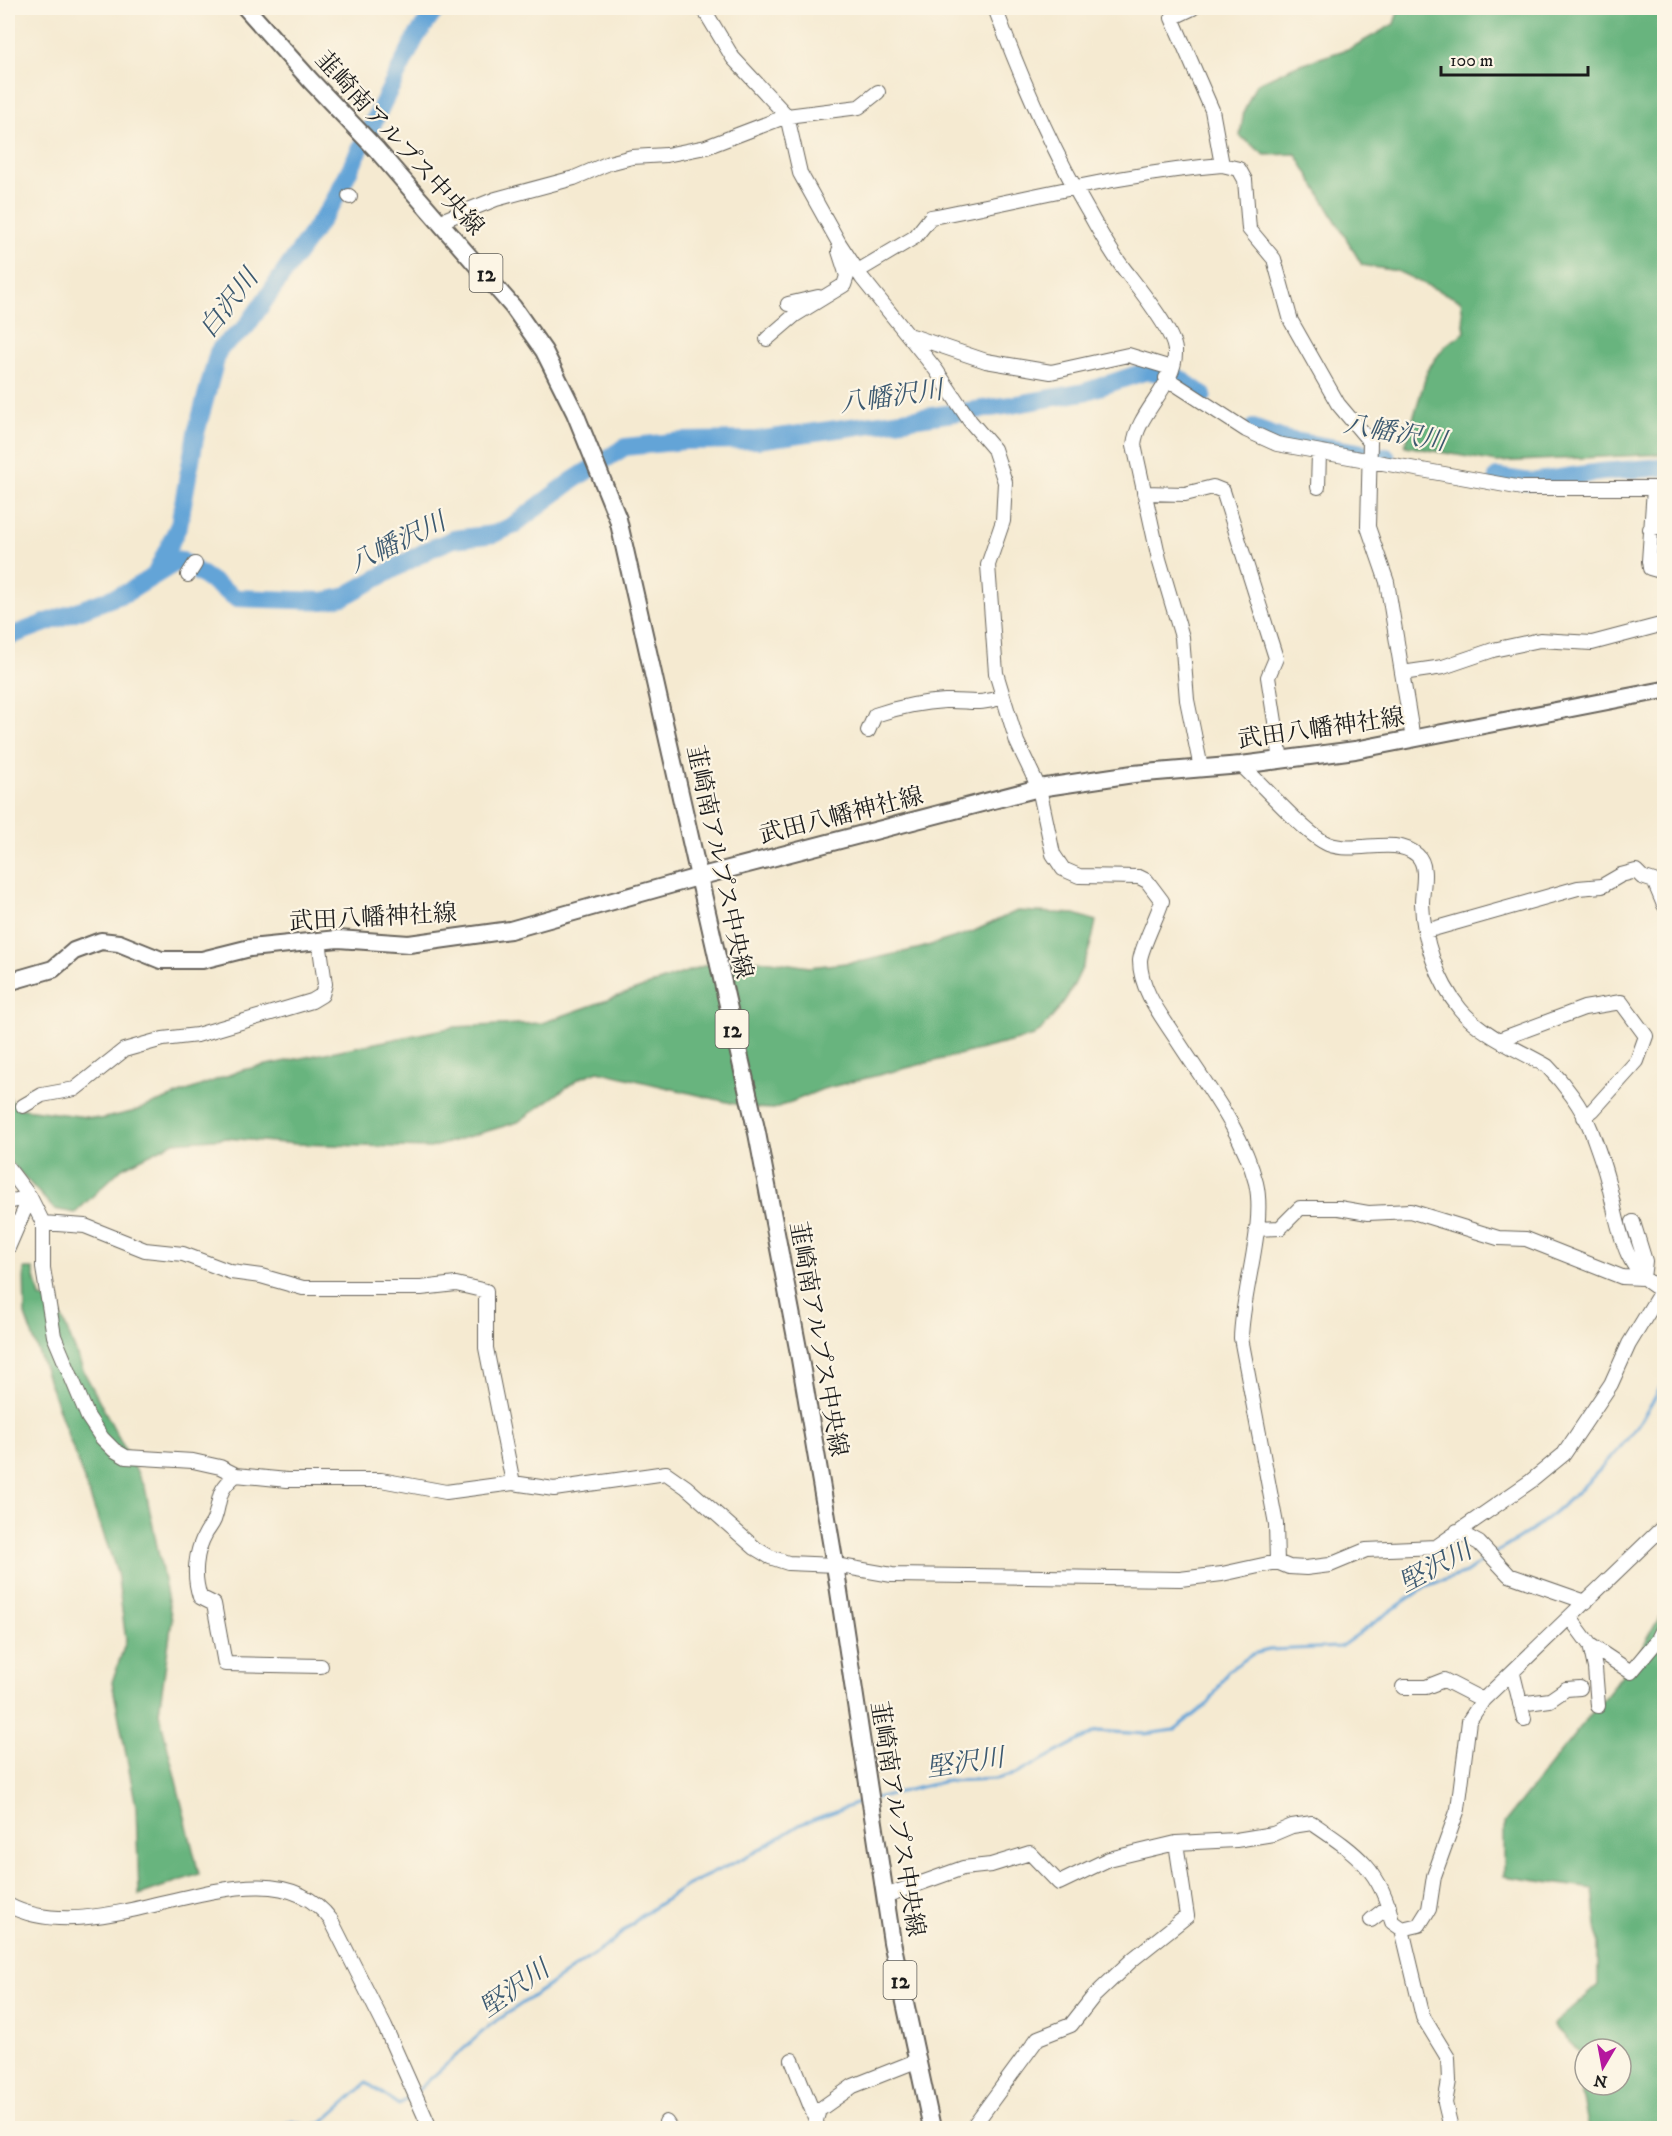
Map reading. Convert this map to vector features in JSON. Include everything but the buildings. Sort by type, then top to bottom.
[{"type":"main road","name":"韮崎南アルプス中央線","points":[[246,8],[441,221],[513,307],[543,351],[575,412],[611,498],[630,568],[757,1133],[800,1359],[835,1565],[885,1896],[916,2061],[932,2128]]},
{"type":"main road","name":"武田八幡神社線","points":[[8,982],[53,969],[74,951],[101,941],[119,944],[161,960],[202,960],[250,948],[338,939],[410,944],[510,930],[698,877],[1039,788],[1133,774],[1281,760],[1413,739],[1665,690]]},
{"type":"street","points":[[703,8],[733,58],[787,116],[800,173],[839,243],[858,271],[938,373],[970,421],[994,449],[1005,482],[1003,521],[988,565],[989,596],[1002,698],[1017,742],[1039,788],[1053,854],[1063,869],[1079,876],[1139,877],[1148,881],[1162,901],[1139,960],[1147,991],[1194,1068],[1224,1110],[1256,1184],[1256,1228],[1241,1316],[1241,1338],[1276,1524],[1277,1562]]},
{"type":"street","points":[[995,8],[1025,88],[1073,188],[1116,260],[1152,306],[1174,347],[1163,389],[1135,432],[1134,445],[1159,559],[1182,637],[1187,700],[1201,768]]},
{"type":"street","points":[[1193,8],[1172,18],[1212,110],[1222,165]]},
{"type":"street","points":[[441,221],[496,199],[574,178],[609,163],[632,157],[666,155],[706,147],[787,116],[859,107],[878,92]]},
{"type":"street","points":[[858,271],[915,237],[931,217],[1170,169],[1222,165],[1239,169],[1245,180],[1249,229],[1274,259],[1280,273],[1283,298],[1291,321],[1338,404],[1370,442],[1368,527],[1387,582],[1413,739]]},
{"type":"street","points":[[767,339],[795,315],[844,285],[847,276],[839,243]]},
{"type":"street","points":[[788,304],[832,294]]},
{"type":"street","points":[[910,336],[986,361],[1051,372],[1128,354],[1169,373],[1246,430],[1277,444],[1319,453],[1369,456],[1522,488],[1659,488],[1650,529],[1650,568],[1665,572]]},
{"type":"street","points":[[1318,487],[1319,453]]},
{"type":"street","points":[[1144,493],[1185,494],[1213,487],[1223,491],[1276,658],[1268,677],[1281,760]]},
{"type":"street","points":[[1650,529],[1665,525]]},
{"type":"street","points":[[1402,673],[1443,667],[1492,650],[1540,640],[1592,643],[1665,624]]},
{"type":"street","points":[[868,731],[875,715],[886,711],[944,701],[985,704],[1002,698]]},
{"type":"street","points":[[8,1168],[30,1197],[43,1223],[44,1268],[54,1336],[88,1417],[102,1438],[114,1450],[126,1457],[193,1461],[220,1467],[236,1476],[287,1480],[381,1480],[446,1492],[513,1483],[554,1490],[666,1473],[686,1487],[755,1548],[770,1557],[788,1563],[835,1565],[892,1575],[1180,1579],[1222,1574],[1277,1562],[1289,1567],[1306,1568],[1330,1565],[1366,1550],[1436,1547],[1531,1481],[1564,1454],[1611,1384],[1629,1344],[1663,1291],[1643,1278],[1620,1233],[1608,1180],[1584,1116],[1557,1076],[1547,1066],[1471,1020],[1451,997],[1443,983],[1426,931],[1422,905],[1424,867],[1418,856],[1403,847],[1364,849],[1328,844],[1309,830],[1241,765]]},
{"type":"street","points":[[1426,931],[1578,888],[1602,886],[1621,875],[1636,871],[1642,877],[1654,881],[1665,905]]},
{"type":"street","points":[[23,1106],[42,1095],[75,1089],[124,1050],[163,1039],[196,1035],[312,1002],[322,995],[325,984],[319,941]]},
{"type":"street","points":[[1501,1039],[1584,1008],[1621,1002],[1646,1036],[1642,1053],[1593,1110],[1584,1116]]},
{"type":"street","points":[[8,1202],[30,1197]]},
{"type":"street","points":[[8,1248],[30,1197]]},
{"type":"street","points":[[1256,1228],[1280,1228],[1300,1208],[1339,1208],[1368,1213],[1410,1211],[1498,1238],[1526,1239],[1622,1277],[1643,1278]]},
{"type":"street","points":[[1633,1222],[1645,1261],[1643,1278]]},
{"type":"street","points":[[43,1223],[84,1226],[145,1250],[183,1254],[231,1272],[261,1276],[303,1288],[421,1288],[456,1284],[486,1291],[486,1348],[513,1483]]},
{"type":"street","points":[[236,1476],[222,1487],[213,1522],[196,1559],[196,1588],[200,1597],[214,1604],[225,1664],[321,1666]]},
{"type":"street","points":[[1402,1929],[1419,1925],[1429,1909],[1434,1876],[1458,1809],[1469,1721],[1483,1700],[1513,1674],[1665,1526]]},
{"type":"street","points":[[1457,1531],[1479,1544],[1509,1575],[1586,1602]]},
{"type":"street","points":[[1570,1618],[1590,1645],[1631,1672],[1657,1641],[1665,1627]]},
{"type":"street","points":[[1590,1645],[1595,1668],[1598,1706]]},
{"type":"street","points":[[1513,1674],[1529,1711],[1566,1689],[1580,1688]]},
{"type":"street","points":[[1403,1687],[1426,1687],[1444,1680],[1483,1700]]},
{"type":"street","points":[[885,1896],[927,1879],[963,1868],[991,1865],[1030,1853],[1059,1883],[1109,1859],[1176,1843],[1236,1840],[1312,1823],[1356,1853],[1376,1878],[1389,1906],[1392,1922],[1402,1929],[1423,2017],[1448,2058],[1449,2081],[1445,2103],[1451,2128]]},
{"type":"street","points":[[972,2128],[1038,2038],[1071,2025],[1093,1997],[1133,1959],[1187,1916],[1176,1843]]},
{"type":"street","points":[[8,1905],[39,1917],[75,1920],[110,1915],[245,1885],[287,1889],[313,1902],[331,1920],[389,2037],[430,2128]]},
{"type":"street","points":[[1371,1920],[1389,1906]]},
{"type":"street","points":[[792,2060],[816,2124]]},
{"type":"street","points":[[816,2124],[819,2110],[853,2086],[916,2061]]},
{"type":"green space","points":[[1399,8],[1664,8],[1664,454],[1497,462],[1405,446],[1428,369],[1445,346],[1465,332],[1461,301],[1397,271],[1362,265],[1296,154],[1265,155],[1240,136],[1244,111],[1256,84],[1295,66],[1351,48],[1394,24]]},
{"type":"green space","points":[[1017,911],[1075,914],[1096,921],[1082,969],[1066,999],[1046,1025],[1034,1036],[823,1089],[774,1109],[752,1108],[598,1071],[580,1078],[518,1122],[430,1148],[296,1144],[226,1138],[174,1142],[122,1168],[75,1213],[54,1209],[8,1159],[8,1096],[17,1108],[101,1119],[132,1112],[242,1070],[454,1027],[542,1023],[723,959],[771,961],[809,967],[864,961],[921,948],[972,932]]},
{"type":"green space","points":[[24,1269],[33,1269],[40,1297],[57,1305],[83,1370],[145,1487],[172,1620],[159,1712],[199,1874],[139,1895],[136,1806],[112,1682],[126,1641],[117,1572],[25,1315]]},
{"type":"green space","points":[[1664,1609],[1664,2128],[1589,2128],[1582,2097],[1633,2097],[1633,2037],[1573,2037],[1573,2046],[1553,2025],[1598,1986],[1598,1938],[1593,1889],[1504,1876],[1504,1823],[1638,1655]]},
{"type":"waterway","name":"白沢川","points":[[155,575],[179,525],[196,433],[218,352],[224,344],[246,327],[333,203],[416,37],[437,8]]},
{"type":"waterway","name":"八幡沢川","points":[[8,637],[128,592],[180,560],[236,598],[324,601],[343,597],[430,549],[454,539],[494,534],[512,526],[573,480],[625,447],[683,441],[757,440],[1012,405],[1084,392],[1147,371],[1176,376],[1203,395]]},
{"type":"waterway","name":"八幡沢川","points":[[1253,428],[1283,439],[1387,457]]},
{"type":"waterway","name":"八幡沢川","points":[[1497,477],[1531,482],[1601,472],[1664,467]]},
{"type":"waterway","name":"堅沢川","points":[[1495,1553],[1543,1521],[1592,1478],[1635,1429],[1664,1379]]},
{"type":"waterway","name":"堅沢川","points":[[875,1798],[946,1781],[995,1779],[1016,1774],[1097,1731],[1145,1734],[1174,1730],[1209,1703],[1228,1671],[1253,1654],[1269,1650],[1340,1647],[1426,1586],[1466,1573],[1487,1558]]},
{"type":"waterway","name":"堅沢川","points":[[417,2091],[489,2026],[608,1945],[640,1917],[686,1886],[754,1853],[801,1824],[866,1800]]},
{"type":"waterway","name":"堅沢川","points":[[278,2128],[292,2122],[309,2126],[322,2123],[367,2083],[399,2105],[412,2095]]}]
